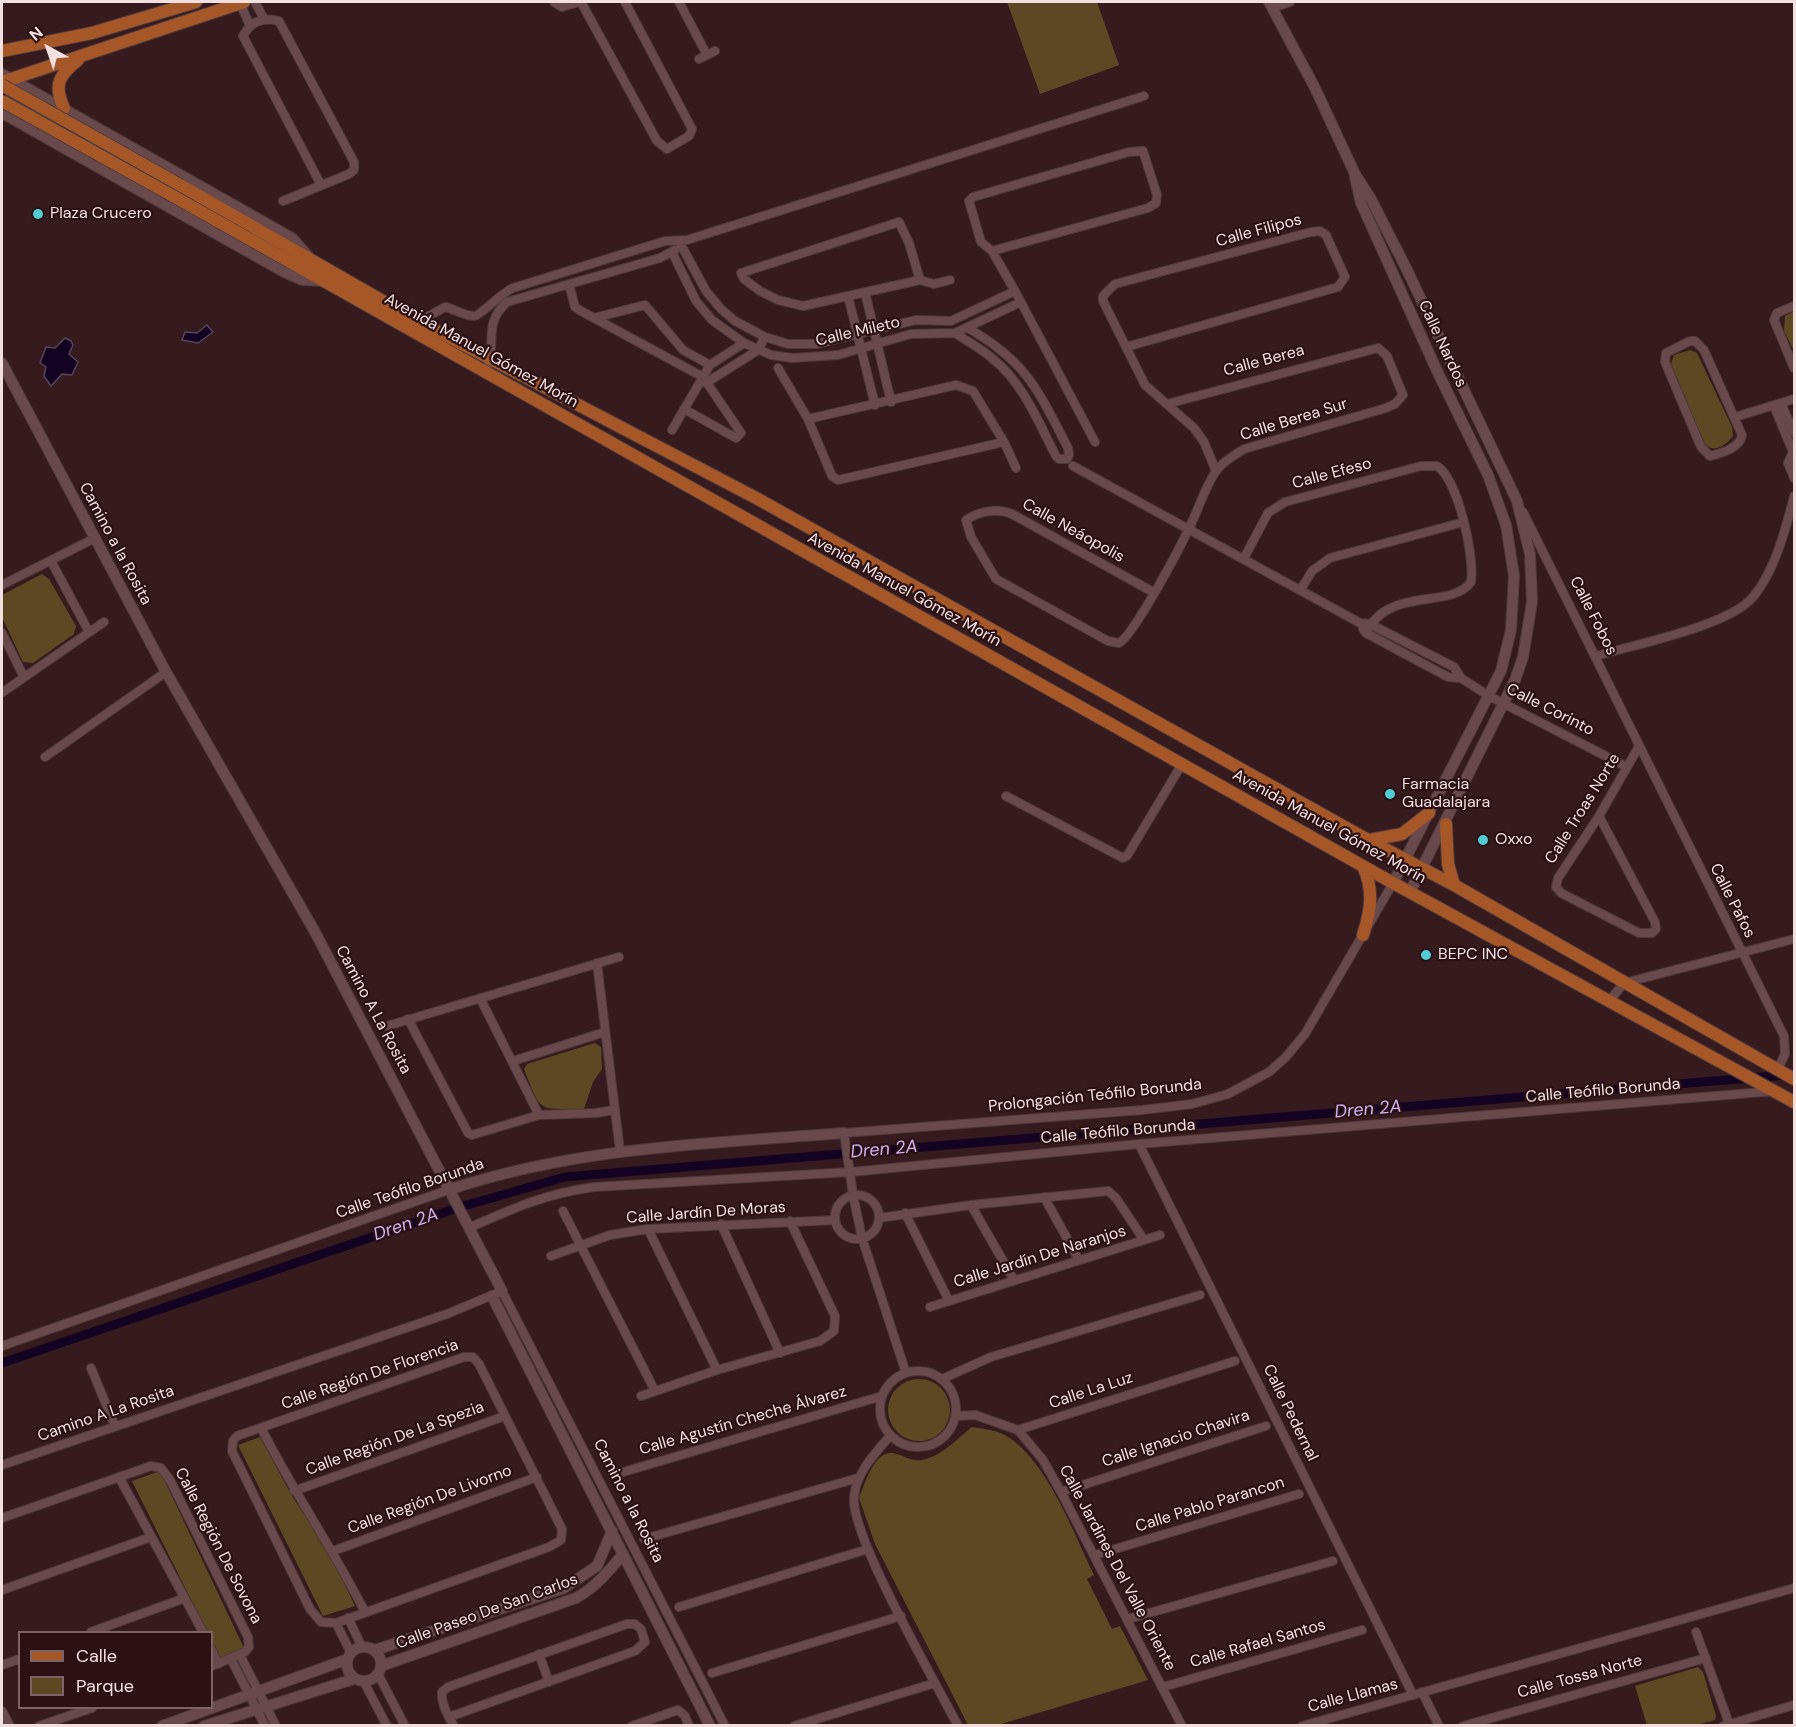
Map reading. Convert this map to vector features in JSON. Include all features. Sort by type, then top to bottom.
[{"type":"main road","points":[[2,51],[92,33],[191,2]]},
{"type":"main road","points":[[4,80],[242,2]]},
{"type":"main road","points":[[64,108],[57,91],[58,80],[65,71],[87,53]]},
{"type":"main road","name":"Avenida Manuel Gómez Morín","points":[[4,80],[180,185],[418,321],[758,499],[1368,840],[1454,885],[1786,1074]]},
{"type":"main road","name":"Avenida Manuel Gómez Morín","points":[[2,100],[1393,883],[1794,1102]]},
{"type":"main road","points":[[1368,840],[1402,834],[1430,812]]},
{"type":"main road","points":[[1447,820],[1447,857],[1454,885]]},
{"type":"main road","points":[[1363,866],[1371,882],[1371,896],[1363,935]]},
{"type":"street","points":[[242,2],[250,26]]},
{"type":"street","points":[[255,2],[264,19]]},
{"type":"street","points":[[554,2],[562,7],[580,2],[657,141],[664,148],[670,148],[693,133],[691,124],[625,2]]},
{"type":"street","points":[[679,2],[707,55]]},
{"type":"street","points":[[1270,5],[1290,2]]},
{"type":"street","name":"Calle Nardos","points":[[1270,5],[1315,88],[1355,174],[1371,198],[1407,270],[1517,501]]},
{"type":"street","points":[[283,201],[349,174],[354,170],[354,162],[279,21],[264,19],[250,26],[243,36],[321,185]]},
{"type":"street","points":[[4,80],[35,92],[292,238],[312,261]]},
{"type":"street","points":[[14,120],[12,110],[16,102],[23,96],[35,92]]},
{"type":"street","points":[[485,372],[492,360],[491,329],[497,310],[507,302],[672,252],[684,243],[1144,96]]},
{"type":"street","points":[[2,113],[294,277],[324,281]]},
{"type":"street","points":[[992,251],[1148,208],[1156,203],[1157,195],[1143,151],[1129,152],[973,197],[968,207],[981,242],[992,251],[1015,291],[1095,442]]},
{"type":"street","name":"Calle Nardos","points":[[1355,174],[1361,203],[1438,374],[1488,475],[1506,525]]},
{"type":"street","points":[[920,280],[909,243],[899,222],[741,273],[744,279],[760,291],[793,305],[803,306],[920,280],[934,284],[950,280]]},
{"type":"street","name":"Calle Filipos","points":[[1320,231],[1330,241],[1345,277],[1342,283],[1330,290],[1126,347],[1103,301],[1106,292],[1115,284],[1320,231]]},
{"type":"street","points":[[418,321],[445,307],[473,316],[478,315],[497,297],[513,288],[665,241],[684,243]]},
{"type":"street","name":"Calle Mileto","points":[[684,243],[706,291],[717,304],[735,321],[765,337],[788,344],[817,344],[916,320],[951,321],[1015,291]]},
{"type":"street","name":"Calle Mileto","points":[[672,252],[703,311],[727,333],[758,350],[792,358],[818,358],[911,334],[955,333],[1021,302]]},
{"type":"street","points":[[569,284],[575,307],[705,380],[741,433],[740,437],[736,438],[684,409]]},
{"type":"street","points":[[865,292],[891,402]]},
{"type":"street","points":[[848,296],[863,348],[875,405]]},
{"type":"street","points":[[594,318],[645,305],[683,350],[710,365]]},
{"type":"street","points":[[1794,306],[1777,313],[1774,320],[1794,368]]},
{"type":"street","points":[[955,333],[983,351],[1008,372],[1021,390],[1056,456],[1059,459],[1066,459],[1069,455],[1068,448],[1025,373],[1002,349],[968,328]]},
{"type":"street","points":[[705,380],[758,350],[765,337]]},
{"type":"street","points":[[1690,342],[1699,344],[1735,417],[1742,435],[1741,442],[1715,455],[1706,455],[1665,362],[1666,353],[1690,342]]},
{"type":"street","points":[[672,430],[705,380],[710,365],[744,343]]},
{"type":"street","points":[[1126,347],[1145,385],[1194,428],[1204,442],[1216,471],[1189,528],[1153,592]]},
{"type":"street","name":"Calle Berea","points":[[1167,404],[1369,348],[1383,351],[1402,389],[1401,400],[1386,408]]},
{"type":"street","name":"Camino a la Rosita","points":[[2,363],[5,379],[204,738]]},
{"type":"street","points":[[778,368],[808,419],[832,476],[838,480],[1004,442]]},
{"type":"street","points":[[808,419],[891,402],[956,385],[965,386],[973,391],[1004,442],[1016,468]]},
{"type":"street","points":[[1735,417],[1794,399]]},
{"type":"street","points":[[1778,404],[1794,433]]},
{"type":"street","points":[[1778,404],[1794,451],[1788,463],[1794,478]]},
{"type":"street","name":"Calle Berea Sur","points":[[1216,471],[1245,449],[1386,408]]},
{"type":"street","name":"Calle Corinto","points":[[1073,466],[1301,589],[1360,624],[1366,633],[1448,677],[1461,678]]},
{"type":"street","name":"Calle Efeso","points":[[1244,558],[1268,513],[1285,501],[1421,466],[1437,466],[1442,469],[1464,522]]},
{"type":"street","points":[[1596,656],[1722,619],[1745,606],[1754,597],[1769,570],[1794,496]]},
{"type":"street","points":[[1410,892],[1504,704],[1523,657],[1532,602],[1530,554],[1517,501]]},
{"type":"street","name":"Calle Fobos","points":[[1517,501],[1596,656],[1638,748]]},
{"type":"street","name":"Calle Neáopolis","points":[[999,511],[1012,514],[1153,592],[1127,636],[1119,643],[1108,641],[996,579],[971,537],[966,520],[980,513],[999,511]]},
{"type":"street","points":[[1301,589],[1312,571],[1330,558],[1464,522],[1473,574],[1471,582],[1462,590],[1389,608],[1370,624],[1366,633]]},
{"type":"street","name":"Prolongación Teófilo Borunda","points":[[845,1137],[1192,1104],[1228,1094],[1269,1072],[1296,1046],[1363,935],[1406,860],[1501,671],[1511,630],[1514,576],[1506,525]]},
{"type":"street","points":[[2,585],[95,538]]},
{"type":"street","points":[[51,561],[89,632]]},
{"type":"street","points":[[3,692],[104,622]]},
{"type":"street","name":"Calle Corinto","points":[[1360,624],[1370,624],[1454,667],[1461,678],[1489,696],[1627,767]]},
{"type":"street","points":[[2,633],[24,677]]},
{"type":"street","points":[[1400,651],[1405,641]]},
{"type":"street","points":[[45,758],[166,672]]},
{"type":"street","name":"Camino A La Rosita","points":[[204,738],[315,932],[471,1227],[497,1294],[612,1531]]},
{"type":"street","name":"Calle Troas Norte","points":[[1599,816],[1651,914],[1656,929],[1652,933],[1639,933],[1561,893],[1556,887],[1558,878],[1599,816],[1638,748]]},
{"type":"street","name":"Calle Pafos","points":[[1638,748],[1784,1036],[1786,1074]]},
{"type":"street","points":[[1006,796],[1123,858],[1127,856],[1182,764]]},
{"type":"street","points":[[1430,812],[1447,820]]},
{"type":"street","points":[[1610,1000],[1624,983],[1794,939]]},
{"type":"street","points":[[387,1026],[619,957]]},
{"type":"street","points":[[597,963],[620,1151]]},
{"type":"street","points":[[480,998],[540,1115]]},
{"type":"street","points":[[408,1019],[468,1133],[472,1135],[540,1115],[614,1110]]},
{"type":"street","points":[[513,1061],[605,1032]]},
{"type":"street","name":"Calle Teófilo Borunda","points":[[471,1227],[534,1199],[554,1193],[594,1187],[850,1168],[1775,1091]]},
{"type":"street","points":[[845,1137],[852,1195],[862,1238],[906,1373]]},
{"type":"street","name":"Calle Teófilo Borunda","points":[[2,1346],[453,1194],[564,1160],[620,1151],[845,1137]]},
{"type":"street","name":"Calle Pedernal","points":[[1139,1144],[1418,1693],[1439,1725]]},
{"type":"street","points":[[879,1218],[971,1204],[1104,1191],[1112,1193],[1144,1240]]},
{"type":"street","points":[[852,1195],[869,1198],[874,1203],[879,1218],[873,1232],[862,1238],[846,1236],[837,1227],[835,1220],[837,1206],[852,1195]]},
{"type":"street","points":[[1044,1197],[1079,1260]]},
{"type":"street","points":[[971,1204],[1014,1280]]},
{"type":"street","points":[[563,1211],[655,1391]]},
{"type":"street","points":[[905,1213],[949,1301]]},
{"type":"street","name":"Calle Jardín De Moras","points":[[550,1257],[610,1235],[648,1229],[835,1220]]},
{"type":"street","points":[[641,1396],[717,1370],[820,1341],[834,1331],[835,1316],[790,1221]]},
{"type":"street","points":[[721,1224],[780,1353]]},
{"type":"street","points":[[648,1229],[717,1370]]},
{"type":"street","name":"Calle Jardín De Naranjos","points":[[930,1306],[1160,1235]]},
{"type":"street","name":"Camino a la Rosita","points":[[497,1294],[725,1725]]},
{"type":"street","name":"Camino A La Rosita","points":[[2,1465],[447,1314],[497,1294]]},
{"type":"street","points":[[942,1379],[991,1357],[1200,1295]]},
{"type":"street","name":"Calle Región De Florencia","points":[[470,1356],[479,1364],[506,1416],[562,1528],[561,1540],[556,1544],[336,1623],[321,1622],[310,1609],[232,1451],[233,1441],[237,1436],[470,1356]]},
{"type":"street","name":"Calle La Luz","points":[[1018,1430],[1235,1361]]},
{"type":"street","points":[[91,1368],[115,1426]]},
{"type":"street","points":[[925,1371],[942,1379],[954,1395],[956,1416],[945,1437],[923,1448],[905,1446],[890,1436],[880,1416],[882,1396],[888,1386],[906,1373],[925,1371]]},
{"type":"street","name":"Calle Agustín Cheche Álvarez","points":[[613,1475],[882,1396]]},
{"type":"street","points":[[956,1416],[975,1415],[1018,1430]]},
{"type":"street","name":"Calle Región De La Spezia","points":[[294,1491],[506,1416]]},
{"type":"street","name":"Calle Ignacio Chavira","points":[[1061,1492],[1266,1426]]},
{"type":"street","points":[[261,1428],[294,1491],[333,1551],[365,1612]]},
{"type":"street","name":"Calle Jardines Del Valle Oriente","points":[[1018,1430],[1043,1460],[1061,1492],[1182,1725]]},
{"type":"street","points":[[890,1436],[858,1478],[853,1507],[868,1549],[900,1616],[958,1725]]},
{"type":"street","name":"Calle Región De Sovona","points":[[2,1518],[156,1466],[170,1480],[248,1637],[249,1647],[240,1655]]},
{"type":"street","points":[[119,1477],[202,1631]]},
{"type":"street","name":"Calle Región De Livorno","points":[[333,1551],[537,1477]]},
{"type":"street","points":[[644,1539],[858,1478]]},
{"type":"street","name":"Calle Pablo Parancon","points":[[1095,1555],[1299,1494]]},
{"type":"street","name":"Camino a la Rosita","points":[[612,1531],[710,1725]]},
{"type":"street","name":"Calle Paseo De San Carlos","points":[[375,1650],[564,1588],[597,1566],[612,1531]]},
{"type":"street","points":[[2,1590],[151,1537]]},
{"type":"street","points":[[679,1607],[868,1549]]},
{"type":"street","name":"Calle Paseo De San Carlos","points":[[380,1670],[576,1598],[589,1591],[624,1554]]},
{"type":"street","points":[[1128,1619],[1333,1562]]},
{"type":"street","name":"Calle Llamas","points":[[1302,1725],[1794,1588]]},
{"type":"street","points":[[94,1631],[185,1598]]},
{"type":"street","points":[[712,1673],[900,1616]]},
{"type":"street","points":[[348,1618],[362,1647]]},
{"type":"street","points":[[336,1623],[349,1656],[348,1670],[359,1680],[387,1725]]},
{"type":"street","points":[[627,1624],[635,1624],[641,1629],[645,1642],[640,1648],[549,1682],[451,1721],[441,1697],[444,1689],[627,1624]]},
{"type":"street","name":"Calle Rafael Santos","points":[[1163,1687],[1362,1630]]},
{"type":"street","points":[[1696,1632],[1728,1725],[1794,1705]]},
{"type":"street","points":[[213,1708],[349,1656],[362,1647],[375,1650],[381,1660],[380,1670],[405,1725]]},
{"type":"street","points":[[539,1654],[549,1682]]},
{"type":"street","points":[[215,1665],[240,1655],[254,1694]]},
{"type":"street","name":"Calle Tossa Norte","points":[[1463,1725],[1491,1722],[1706,1658]]},
{"type":"street","points":[[231,1659],[254,1694],[265,1725]]},
{"type":"street","points":[[2,1665],[18,1660]]},
{"type":"street","points":[[204,1725],[260,1706],[359,1680],[380,1670]]},
{"type":"street","points":[[794,1725],[935,1683]]},
{"type":"street","points":[[260,1706],[276,1725]]},
{"type":"street","points":[[39,1725],[86,1709]]},
{"type":"street","points":[[162,1725],[209,1709]]},
{"type":"street","points":[[2,1711],[10,1725]]},
{"type":"street","points":[[632,1725],[673,1711],[682,1712],[689,1725]]},
{"type":"green space","points":[[1007,2],[1097,2],[1119,65],[1040,94]]},
{"type":"green space","points":[[1794,311],[1794,351],[1784,331],[1785,316]]},
{"type":"green space","points":[[1690,350],[1697,353],[1732,427],[1733,436],[1719,447],[1711,448],[1704,443],[1671,364],[1674,355]]},
{"type":"green space","points":[[42,574],[49,579],[76,626],[74,634],[33,663],[23,662],[2,617],[2,595]]},
{"type":"green space","points":[[595,1043],[601,1047],[602,1069],[593,1082],[584,1109],[557,1109],[543,1106],[534,1094],[524,1069],[527,1064]]},
{"type":"green space","points":[[919,1379],[941,1388],[950,1410],[941,1432],[919,1441],[897,1432],[888,1410],[897,1388]]},
{"type":"green space","points":[[972,1427],[1004,1435],[1022,1448],[1047,1480],[1094,1575],[1087,1579],[1112,1629],[1120,1626],[1148,1680],[998,1725],[968,1725],[875,1544],[859,1498],[870,1471],[884,1455],[894,1453],[918,1460],[930,1458],[943,1451]]},
{"type":"green space","points":[[260,1437],[292,1496],[330,1553],[355,1606],[323,1616],[238,1445]]},
{"type":"green space","points":[[160,1471],[244,1648],[219,1658],[213,1644],[213,1631],[207,1631],[132,1481]]},
{"type":"green space","points":[[1698,1667],[1703,1672],[1716,1716],[1715,1720],[1697,1725],[1647,1725],[1635,1686]]},
{"type":"shaded area","points":[[207,325],[213,332],[198,343],[182,340],[185,332],[197,333]]},
{"type":"shaded area","points":[[65,338],[73,345],[69,354],[78,362],[72,375],[62,374],[51,386],[44,376],[46,367],[40,363],[46,347],[55,348]]},
{"type":"waterway","name":"Dren 2A","points":[[2,1363],[460,1207],[565,1177],[1786,1075]]},
{"type":"place","name":"Plaza Crucero","points":[[38,214]]},
{"type":"place","name":"Farmacia Guadalajara","points":[[1390,794]]},
{"type":"place","name":"Oxxo","points":[[1483,840]]},
{"type":"place","name":"BEPC INC","points":[[1426,955]]}]
